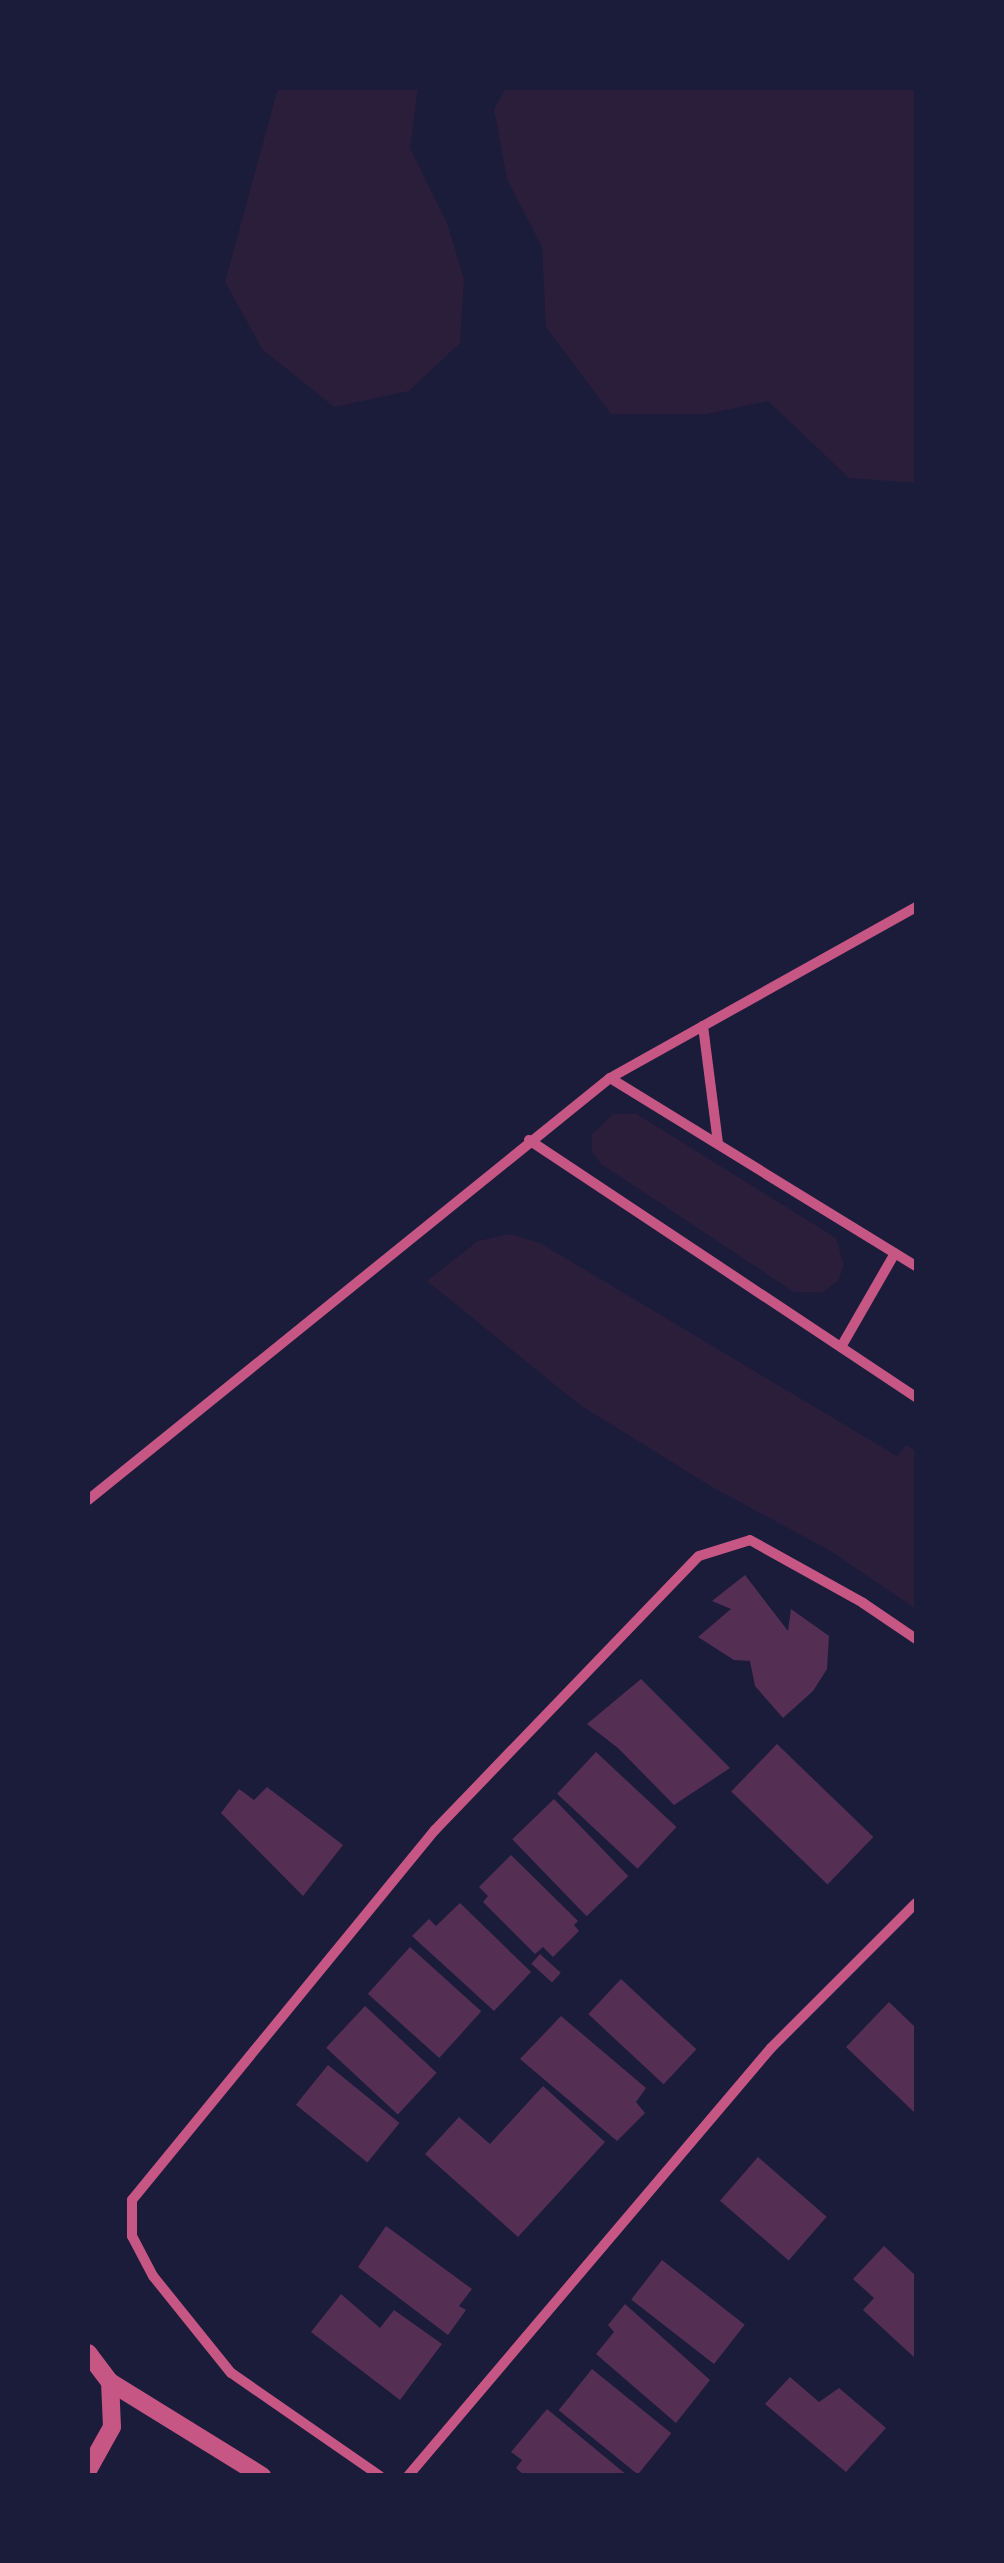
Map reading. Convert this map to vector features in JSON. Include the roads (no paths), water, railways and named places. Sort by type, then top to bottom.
[{"type":"street","points":[[88,1500],[610,1078],[916,907]]},
{"type":"street","points":[[703,1026],[718,1144]]},
{"type":"street","points":[[610,1078],[916,1266]]},
{"type":"street","points":[[529,1140],[916,1396]]},
{"type":"street","points":[[841,1347],[895,1253]]},
{"type":"street","points":[[380,2476],[232,2373],[153,2276],[132,2236],[132,2200],[435,1830],[699,1556],[750,1540],[863,1603],[916,1638]]},
{"type":"street","points":[[408,2476],[771,2048],[916,1903]]},
{"type":"street","points":[[88,2353],[110,2382],[262,2476]]},
{"type":"street","points":[[88,2470],[112,2427],[110,2382]]}]
